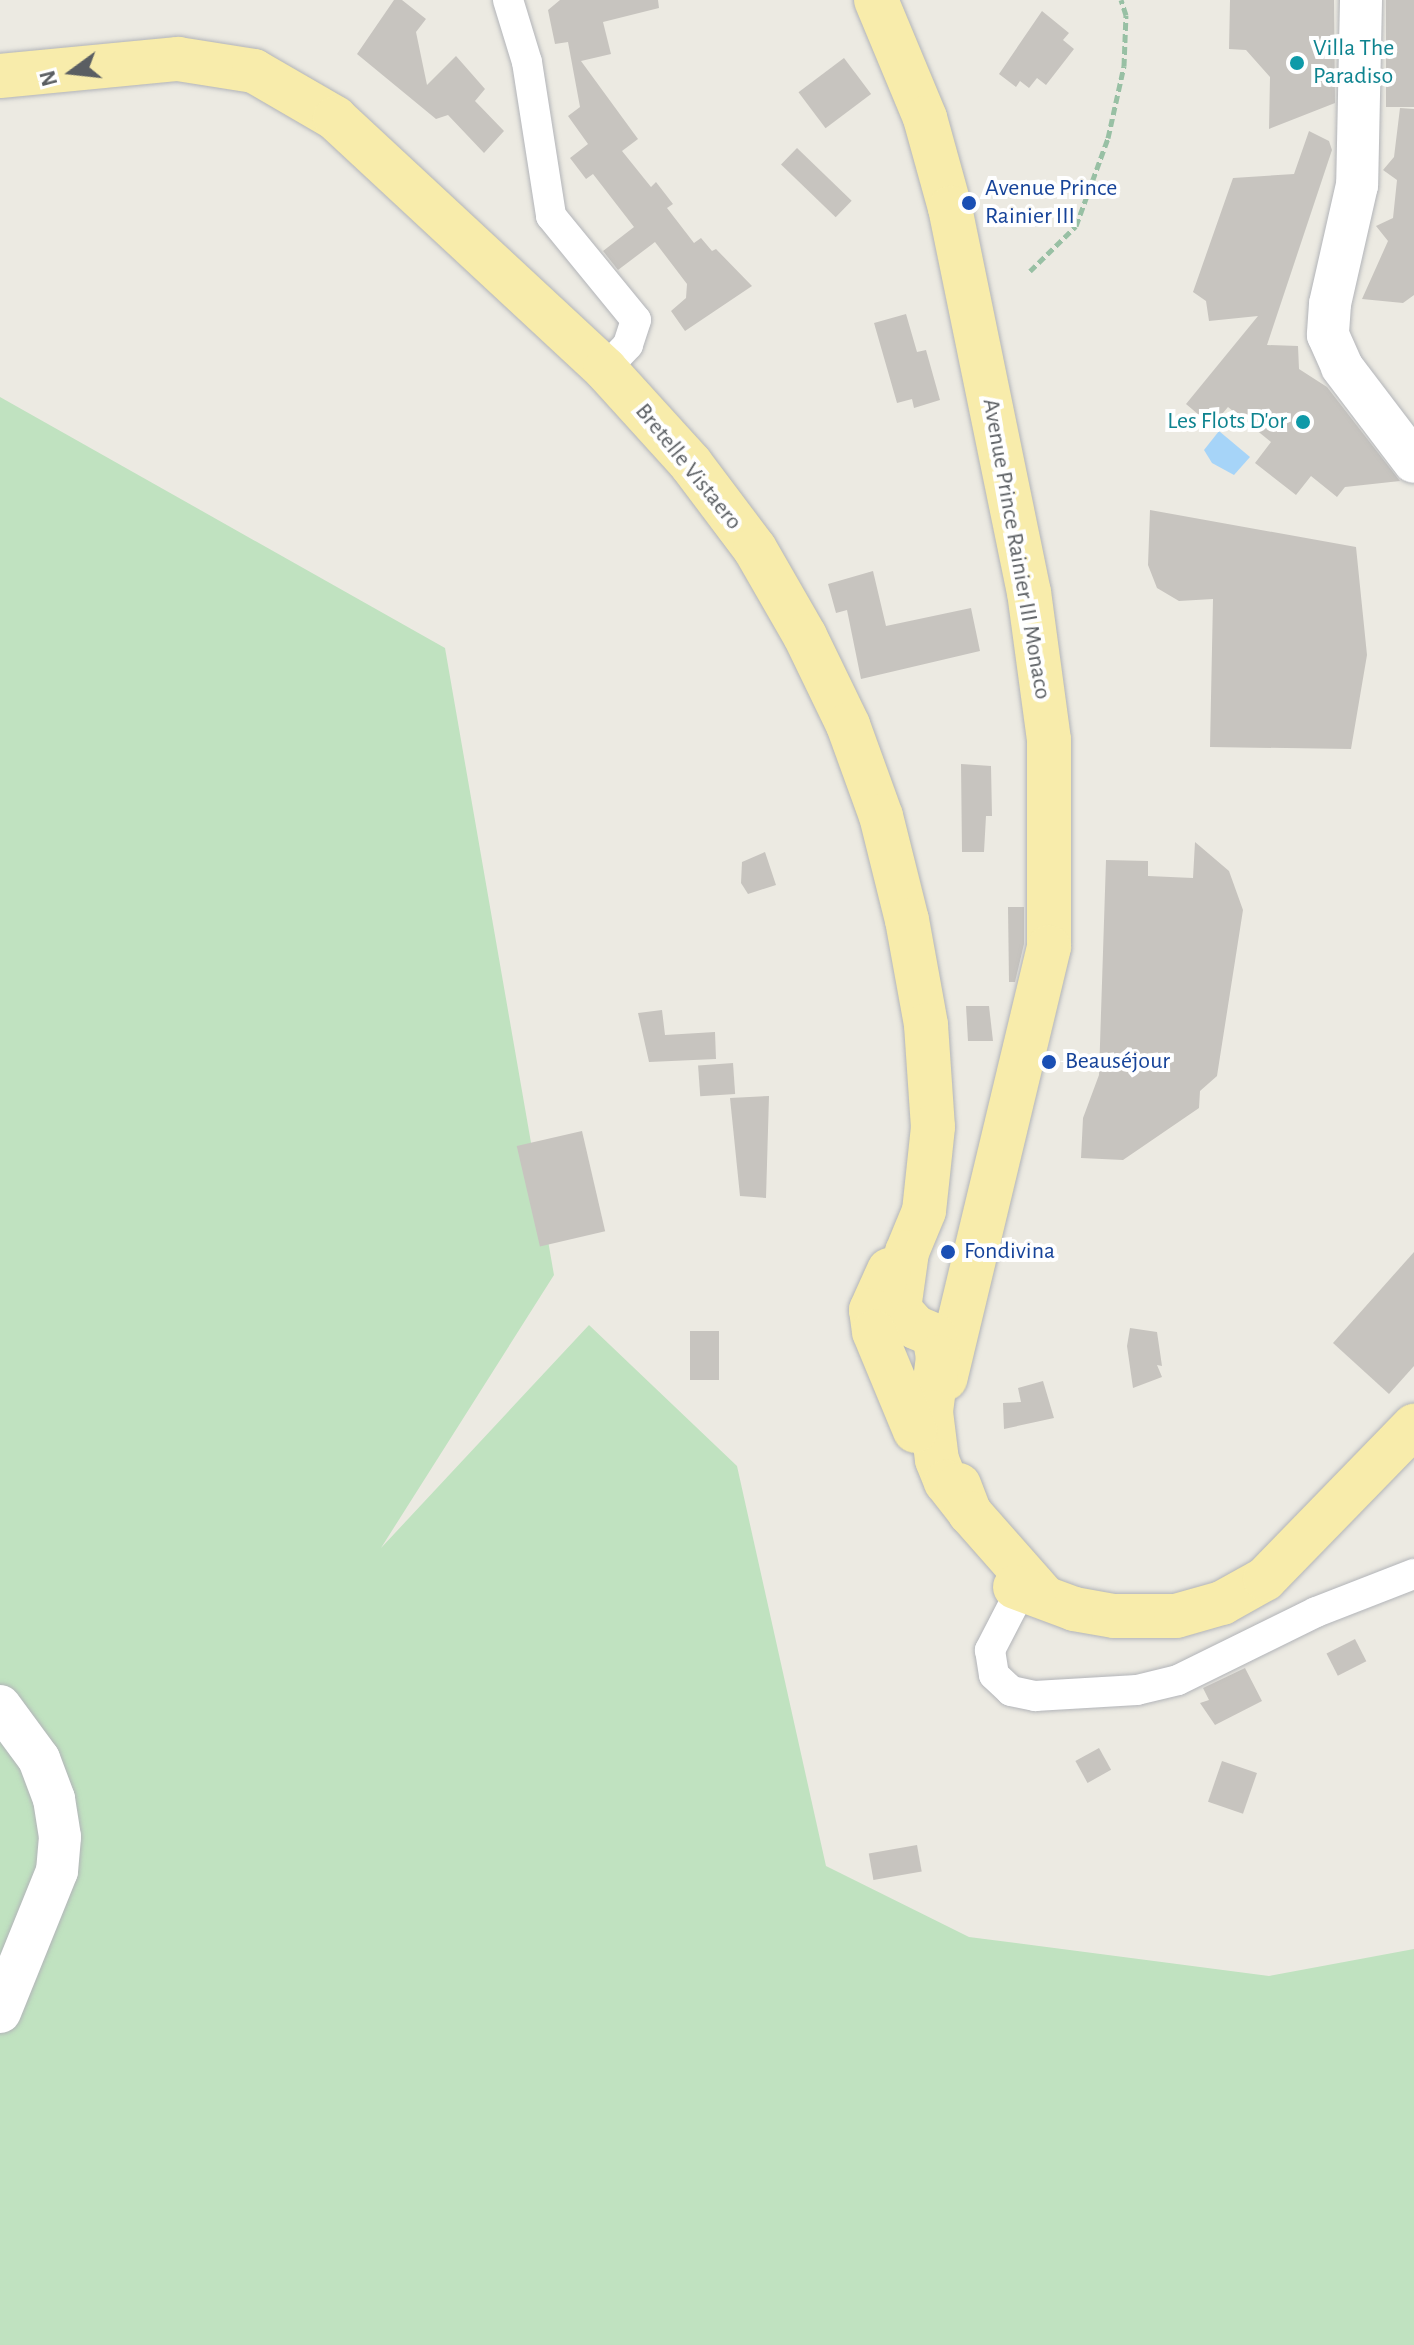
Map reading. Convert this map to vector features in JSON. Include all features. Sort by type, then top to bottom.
[{"type":"main road","name":"Avenue Prince Rainier III Monaco","points":[[876,0],[925,118],[950,208],[1029,592],[1049,740],[1049,947],[985,1203],[970,1228],[915,1431]]},
{"type":"main road","points":[[1361,0],[1357,185],[1330,304],[1328,335],[1342,367],[1414,462]]},
{"type":"main road","name":"Bretelle Vistaero","points":[[0,76],[178,59],[254,71],[335,118],[605,369],[691,464],[755,549],[842,712],[881,816],[926,1025],[933,1127],[924,1211],[907,1252],[899,1309],[936,1356]]},
{"type":"main road","name":"Bretelle Vistaero","points":[[907,1252],[887,1271],[871,1310],[880,1352],[915,1431]]},
{"type":"main road","points":[[880,1352],[936,1356]]},
{"type":"main road","name":"Avenue Prince Rainier III Monaco","points":[[936,1356],[948,1456],[970,1513],[1031,1589]]},
{"type":"main road","points":[[915,1431],[948,1510],[992,1570],[1031,1589],[1114,1616],[1176,1616],[1222,1603],[1265,1579],[1414,1426]]},
{"type":"main road","points":[[0,1706],[39,1759],[54,1799],[60,1837],[57,1871],[0,2012]]},
{"type":"street","points":[[508,0],[527,62],[551,216],[636,320],[628,345],[605,369]]},
{"type":"street","points":[[1031,1589],[990,1650],[994,1675],[1011,1691],[1035,1696],[1137,1690],[1178,1680],[1316,1612],[1414,1574]]},
{"type":"path","points":[[1030,271],[1076,226],[1108,138],[1124,66],[1126,15],[1121,0]]},
{"type":"green space","points":[[0,397],[445,648],[554,1275],[381,1548],[589,1325],[737,1466],[826,1866],[969,1937],[1269,1976],[1414,1949],[1414,2345],[0,2345]]},
{"type":"water","points":[[1219,431],[1250,457],[1234,475],[1212,463],[1204,450]]},
{"type":"building","points":[[394,0],[402,0],[426,19],[416,32],[427,85],[456,56],[485,89],[475,101],[504,131],[484,153],[448,115],[436,119],[357,54]]},
{"type":"building","points":[[560,0],[658,0],[659,8],[603,22],[611,54],[581,61],[638,139],[622,151],[651,187],[656,182],[673,204],[667,208],[694,243],[701,238],[712,251],[716,249],[752,286],[685,331],[671,311],[686,298],[687,284],[655,242],[618,270],[603,251],[634,227],[593,174],[586,179],[570,158],[588,144],[568,116],[580,107],[568,42],[555,44],[548,10]]},
{"type":"building","name":"Villa The Paradiso","points":[[1230,0],[1334,0],[1335,103],[1269,129],[1270,77],[1246,50],[1229,49]]},
{"type":"building","points":[[1386,0],[1414,0],[1414,107],[1386,107]]},
{"type":"building","points":[[1042,11],[1069,33],[1063,40],[1074,49],[1046,85],[1037,78],[1029,88],[1020,81],[1016,87],[999,74]]},
{"type":"building","points":[[844,58],[871,94],[826,128],[798,92]]},
{"type":"building","points":[[1400,108],[1414,109],[1414,295],[1403,303],[1362,299],[1388,241],[1376,226],[1393,218],[1397,180],[1383,170],[1394,157]]},
{"type":"building","points":[[1309,131],[1329,141],[1332,150],[1267,345],[1298,346],[1299,369],[1327,387],[1400,481],[1345,487],[1337,497],[1311,476],[1296,495],[1255,463],[1271,442],[1228,407],[1212,426],[1186,404],[1258,316],[1209,321],[1206,301],[1193,292],[1233,178],[1294,174]]},
{"type":"building","points":[[797,148],[852,201],[836,217],[781,165]]},
{"type":"building","points":[[906,314],[917,352],[926,350],[940,400],[914,408],[912,399],[897,403],[874,323]]},
{"type":"building","points":[[1150,510],[1356,547],[1367,655],[1351,749],[1210,747],[1213,599],[1179,601],[1157,588],[1148,565]]},
{"type":"building","points":[[873,571],[886,626],[971,608],[980,651],[861,679],[847,610],[836,613],[828,584]]},
{"type":"building","points":[[961,764],[991,766],[992,816],[986,816],[984,852],[962,852]]},
{"type":"building","points":[[1195,842],[1229,871],[1243,910],[1217,1076],[1200,1091],[1199,1108],[1123,1160],[1081,1158],[1083,1118],[1099,1075],[1106,860],[1148,861],[1148,876],[1193,878]]},
{"type":"building","points":[[765,852],[776,885],[748,894],[741,883],[742,862]]},
{"type":"building","points":[[1008,907],[1024,907],[1024,944],[1015,982],[1009,982]]},
{"type":"building","points":[[966,1006],[989,1006],[993,1041],[968,1041]]},
{"type":"building","points":[[662,1010],[665,1035],[715,1032],[716,1059],[649,1062],[638,1013]]},
{"type":"building","points":[[733,1063],[735,1094],[700,1096],[698,1065]]},
{"type":"building","points":[[769,1096],[766,1198],[740,1196],[730,1098]]},
{"type":"building","points":[[582,1131],[605,1231],[540,1246],[517,1146]]},
{"type":"building","points":[[1414,1252],[1414,1366],[1389,1394],[1333,1343]]},
{"type":"building","points":[[1130,1328],[1157,1332],[1162,1366],[1157,1365],[1162,1377],[1133,1388],[1127,1346]]},
{"type":"building","points":[[690,1331],[719,1331],[719,1380],[690,1380]]},
{"type":"building","points":[[1043,1381],[1054,1418],[1004,1429],[1003,1403],[1021,1402],[1018,1388]]},
{"type":"building","points":[[1355,1639],[1366,1661],[1338,1676],[1326,1654]]},
{"type":"building","points":[[1245,1668],[1262,1701],[1215,1725],[1200,1703],[1209,1700],[1203,1688]]},
{"type":"building","points":[[1099,1748],[1111,1770],[1088,1783],[1075,1761]]},
{"type":"building","points":[[1222,1761],[1257,1773],[1243,1814],[1208,1802]]},
{"type":"building","points":[[917,1845],[922,1872],[873,1880],[869,1854]]},
{"type":"place","name":"Villa The Paradiso","points":[[1297,63]]},
{"type":"place","name":"Avenue Prince Rainier III","points":[[969,203]]},
{"type":"place","name":"Les Flots D'or","points":[[1303,422]]},
{"type":"place","name":"Beauséjour","points":[[1049,1062]]},
{"type":"place","name":"Fondivina","points":[[948,1252]]}]
